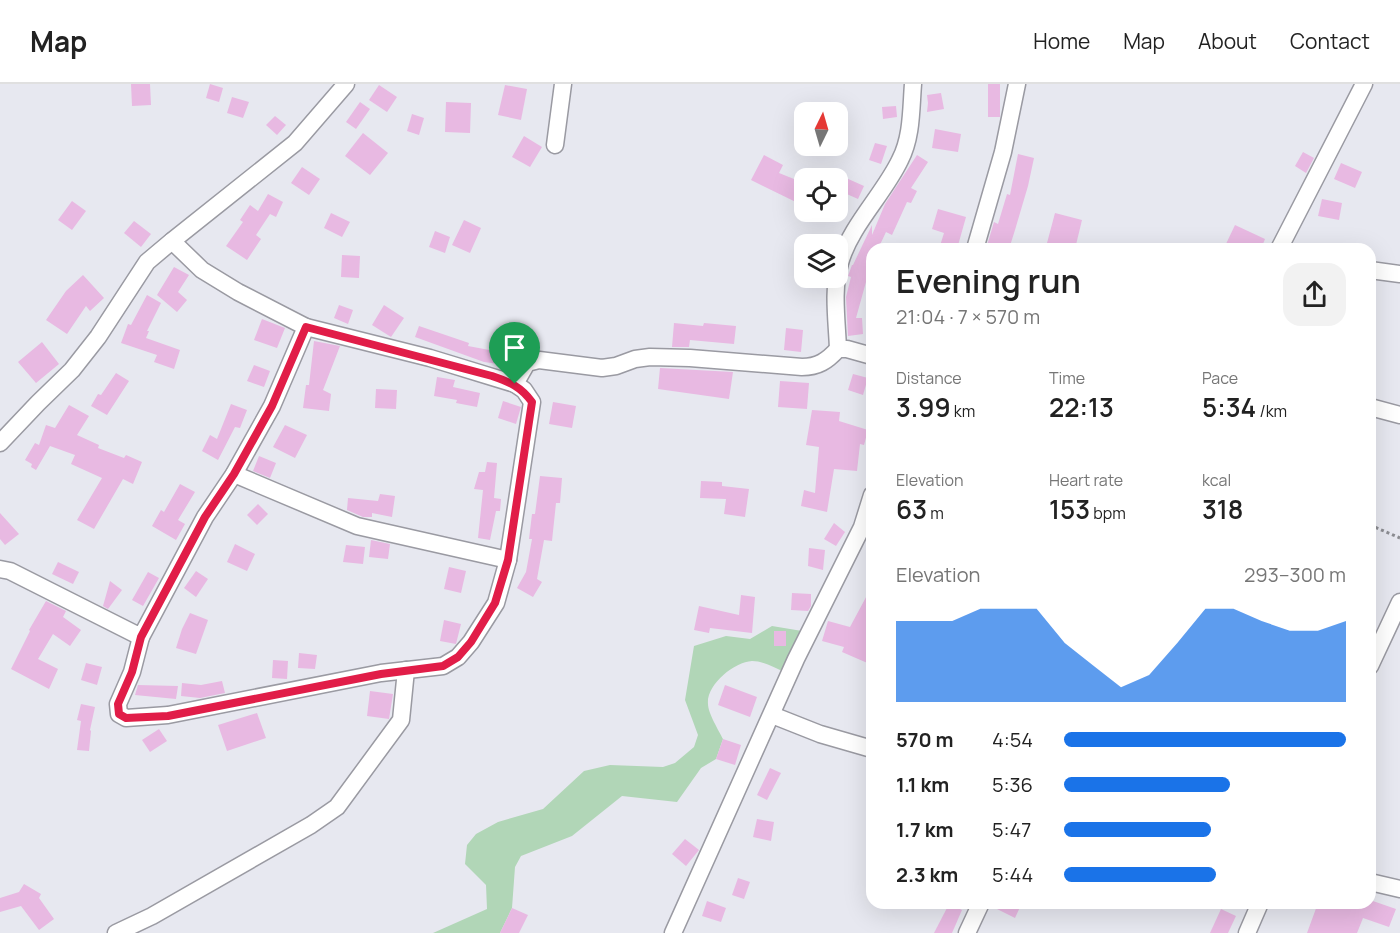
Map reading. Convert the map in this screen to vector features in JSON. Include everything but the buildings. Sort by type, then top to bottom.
[{"type":"street","points":[[0,443],[72,370],[98,337],[147,262],[295,143],[346,84]]},
{"type":"street","points":[[555,145],[563,84]]},
{"type":"street","points":[[838,350],[836,297],[840,262],[856,228],[901,159],[911,126],[913,84]]},
{"type":"street","points":[[977,243],[1003,152],[1017,84]]},
{"type":"street","points":[[1282,243],[1364,84]]},
{"type":"street","points":[[172,241],[202,270],[238,292],[306,327],[430,358],[515,384],[524,390],[532,402],[508,560],[495,603],[471,642],[458,657],[443,666],[318,685],[168,716],[126,718],[119,714],[118,704],[132,672],[141,637],[205,517],[234,474],[272,406],[306,327]]},
{"type":"street","points":[[1376,271],[1400,274]]},
{"type":"street","points":[[515,384],[527,363],[539,360],[602,368],[650,357],[815,367],[825,362],[838,350],[866,355]]},
{"type":"street","points":[[1376,408],[1400,414]]},
{"type":"street","points":[[234,474],[357,526],[508,560]]},
{"type":"street","points":[[673,933],[796,658],[862,527],[866,514]]},
{"type":"street","points":[[0,569],[141,637]]},
{"type":"street","points":[[1376,653],[1400,602]]},
{"type":"street","points":[[116,933],[152,916],[311,825],[337,807],[401,720],[406,670]]},
{"type":"street","points":[[772,715],[820,734],[866,747]]},
{"type":"street","points":[[1376,883],[1400,889]]},
{"type":"street","points":[[967,933],[978,909]]},
{"type":"street","points":[[1247,933],[1257,909]]},
{"type":"path","points":[[1376,528],[1400,538]]},
{"type":"green space","points":[[772,626],[802,631],[784,672],[765,663],[745,662],[737,665],[716,682],[709,697],[708,708],[723,739],[716,759],[701,768],[677,802],[622,796],[572,836],[521,856],[515,867],[512,908],[500,933],[433,933],[487,909],[486,885],[465,864],[467,845],[476,834],[498,822],[543,809],[584,771],[610,765],[663,767],[675,763],[694,747],[698,735],[685,700],[694,646],[726,636],[750,639]]},
{"type":"route","points":[[306,327],[430,358],[515,384],[524,390],[532,402],[508,560],[495,603],[471,642],[458,657],[443,666],[318,685],[168,716],[126,718],[119,714],[118,704],[132,672],[141,637],[205,517],[234,474],[272,406],[306,327]]}]
